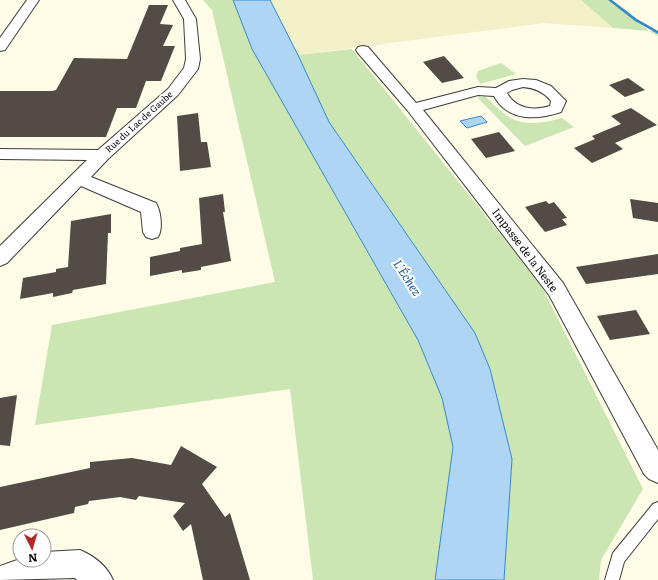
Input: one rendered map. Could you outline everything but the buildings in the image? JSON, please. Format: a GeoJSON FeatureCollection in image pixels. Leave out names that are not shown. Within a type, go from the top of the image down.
{"type":"FeatureCollection","features":[{"type":"Feature","properties":{"kind":"street"},"geometry":{"type":"LineString","coordinates":[[0,47],[33,0]]}},
{"type":"Feature","properties":{"kind":"street","name":"Rue du Lac de Gaube"},"geometry":{"type":"LineString","coordinates":[[0,258],[80,179],[102,155],[173,92],[191,69],[193,59],[190,19],[179,0]]}},
{"type":"Feature","properties":{"kind":"street","name":"Impasse de la Neste"},"geometry":{"type":"LineString","coordinates":[[363,50],[413,108],[556,289],[653,465],[658,470]]}},
{"type":"Feature","properties":{"kind":"street"},"geometry":{"type":"LineString","coordinates":[[413,108],[478,91],[499,92]]}},
{"type":"Feature","properties":{"kind":"street"},"geometry":{"type":"LineString","coordinates":[[0,154],[102,155]]}},
{"type":"Feature","properties":{"kind":"street"},"geometry":{"type":"LineString","coordinates":[[80,179],[150,208],[152,232]]}},
{"type":"Feature","properties":{"kind":"street"},"geometry":{"type":"LineString","coordinates":[[0,580],[41,566],[80,564],[99,580]]}},
{"type":"Feature","properties":{"kind":"lane"},"geometry":{"type":"LineString","coordinates":[[612,580],[618,558],[658,509]]}},
{"type":"Feature","properties":{"kind":"shaded area"},"geometry":{"type":"Polygon","coordinates":[[[270,0],[581,0],[613,28],[544,23],[298,55],[270,0]]]}},
{"type":"Feature","properties":{"kind":"green space"},"geometry":{"type":"Polygon","coordinates":[[[203,0],[233,0],[252,49],[418,340],[442,398],[453,447],[435,580],[313,580],[290,389],[35,425],[52,325],[275,282],[212,10],[203,0]]]}},
{"type":"Feature","properties":{"kind":"green space"},"geometry":{"type":"Polygon","coordinates":[[[581,0],[610,0],[649,31],[613,28],[581,0]]]}},
{"type":"Feature","properties":{"kind":"green space"},"geometry":{"type":"Polygon","coordinates":[[[649,31],[658,31],[658,36],[649,31]]]}},
{"type":"Feature","properties":{"kind":"green space"},"geometry":{"type":"Polygon","coordinates":[[[352,49],[541,285],[643,489],[601,560],[599,580],[504,580],[512,459],[490,369],[475,333],[329,122],[298,55],[352,49]]]}},
{"type":"Feature","properties":{"kind":"green space"},"geometry":{"type":"Polygon","coordinates":[[[501,63],[516,74],[480,84],[476,76],[478,71],[501,63]]]}},
{"type":"Feature","properties":{"kind":"green space"},"geometry":{"type":"Polygon","coordinates":[[[485,96],[498,109],[512,119],[526,123],[534,123],[562,118],[574,127],[525,146],[478,98],[485,96]]]}},
{"type":"Feature","properties":{"kind":"water","name":"L'Échez"},"geometry":{"type":"Polygon","coordinates":[[[233,0],[270,0],[298,55],[329,122],[475,333],[490,369],[512,459],[504,580],[435,580],[453,447],[442,398],[418,340],[252,49],[233,0]]]}},
{"type":"Feature","properties":{"kind":"water"},"geometry":{"type":"Polygon","coordinates":[[[481,116],[487,122],[467,128],[460,121],[481,116]]]}},
{"type":"Feature","properties":{"kind":"waterway"},"geometry":{"type":"LineString","coordinates":[[610,0],[636,20],[658,33]]}}]}
